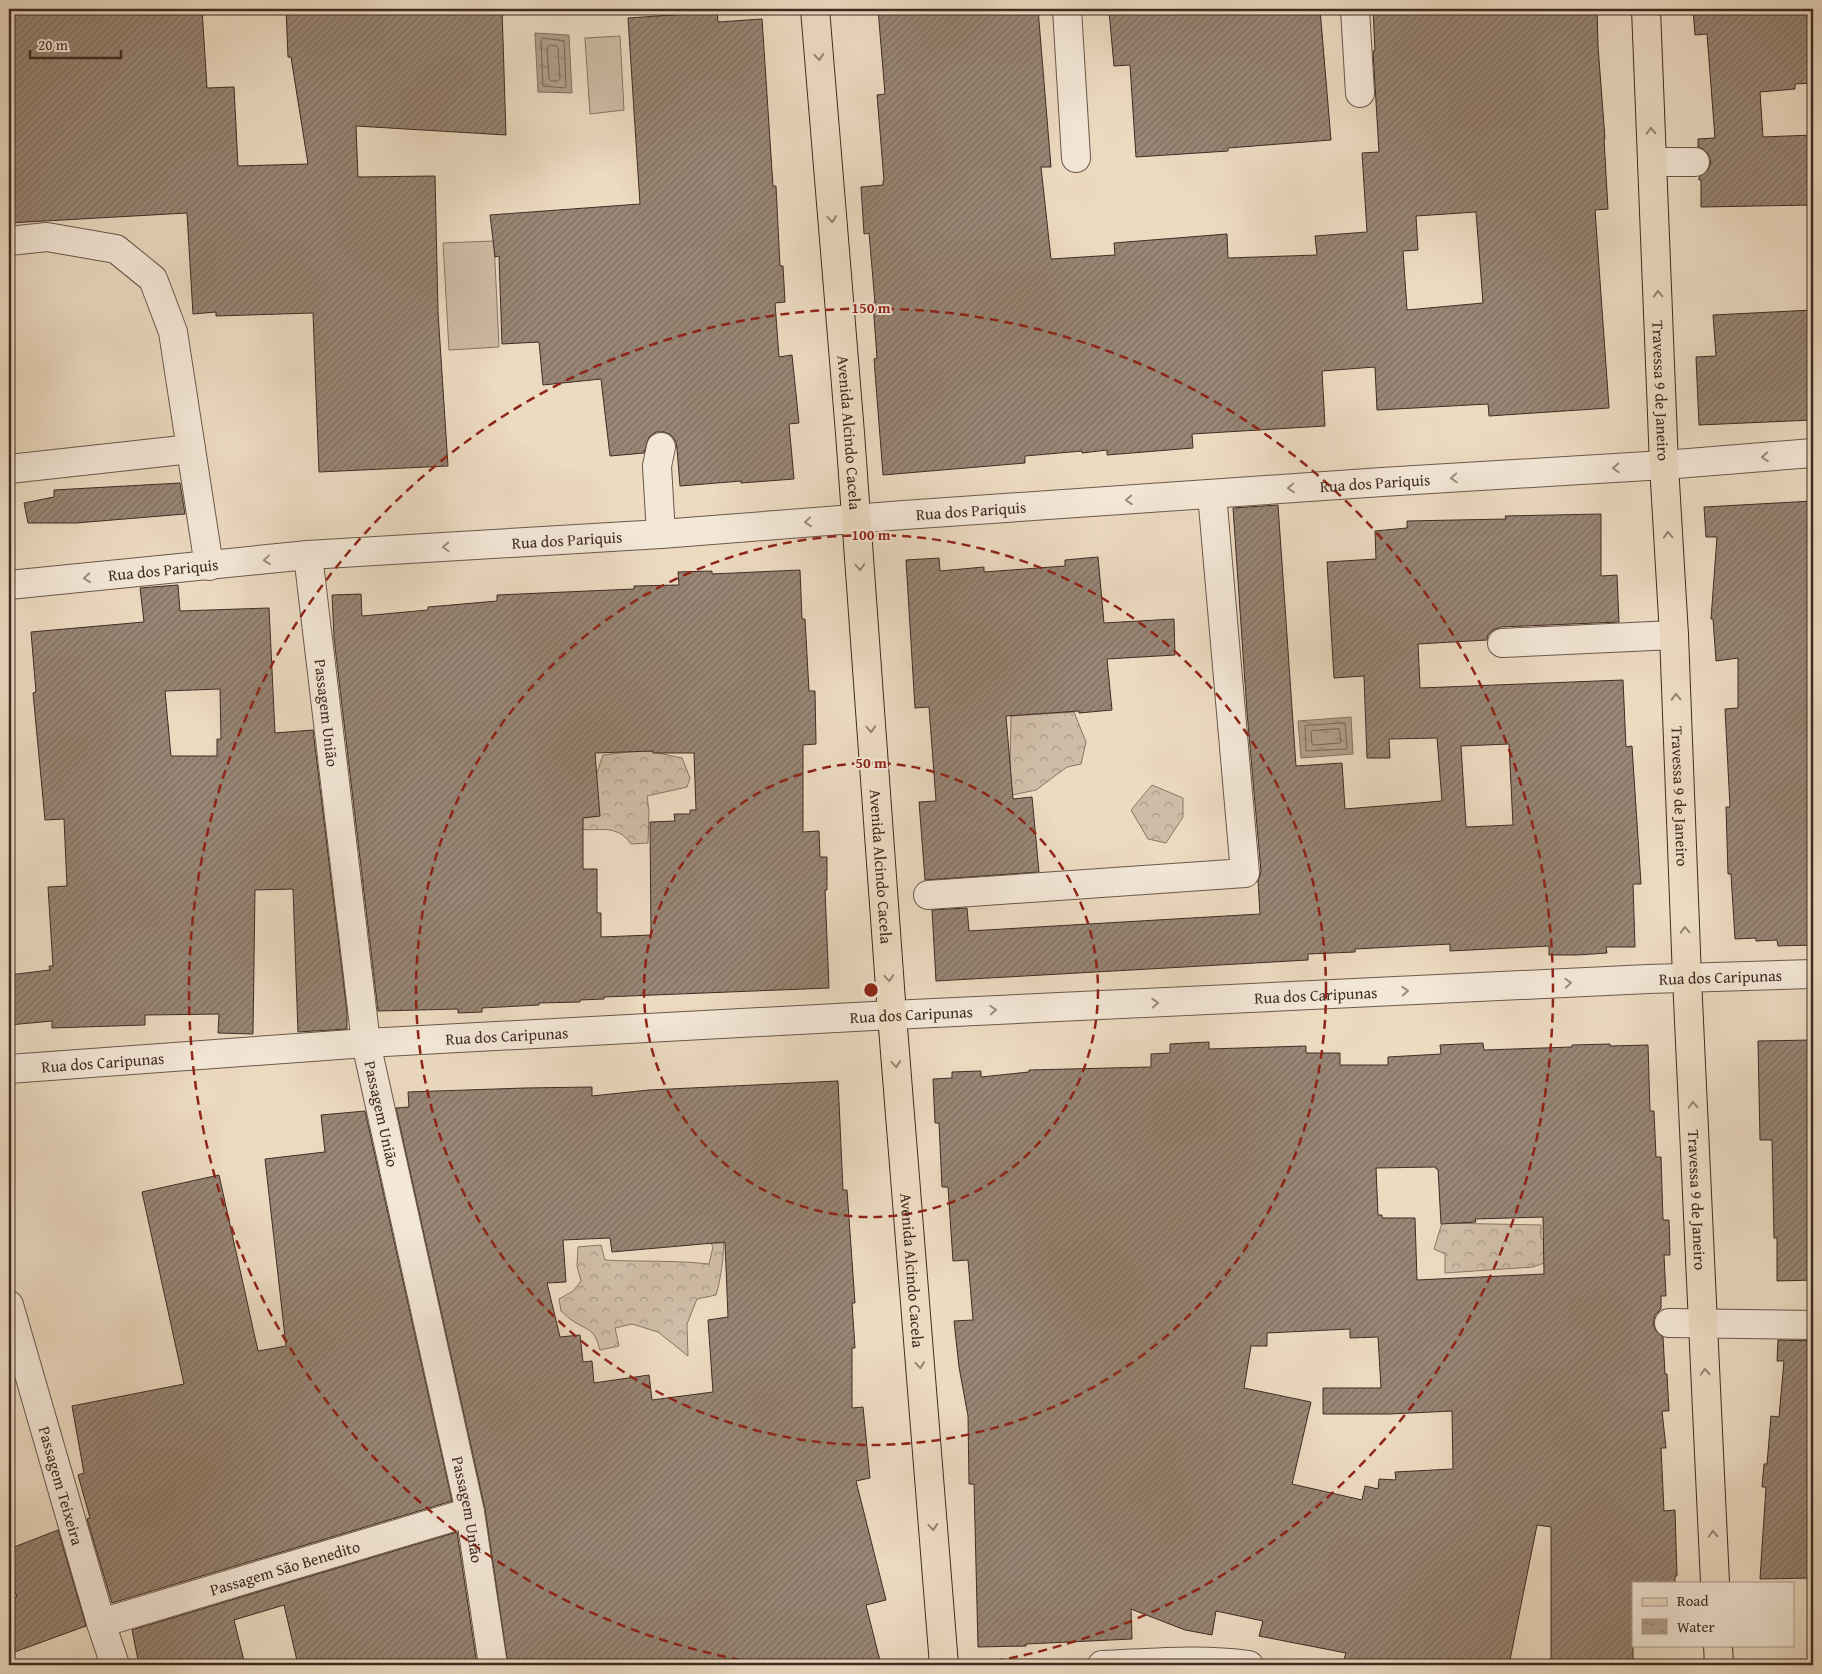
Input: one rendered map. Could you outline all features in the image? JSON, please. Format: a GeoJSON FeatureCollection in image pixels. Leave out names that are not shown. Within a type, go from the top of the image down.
{"type":"FeatureCollection","features":[{"type":"Feature","properties":{"kind":"main road","name":"Avenida Alcindo Cacela"},"geometry":{"type":"LineString","coordinates":[[814,9],[856,518],[892,1015],[944,1665]]}},
{"type":"Feature","properties":{"kind":"main road","name":"Travessa 9 de Janeiro"},"geometry":{"type":"LineString","coordinates":[[1646,9],[1664,465],[1674,635],[1687,978],[1715,1582]]}},
{"type":"Feature","properties":{"kind":"main road"},"geometry":{"type":"LineString","coordinates":[[1718,1646],[1719,1665]]}},
{"type":"Feature","properties":{"kind":"street"},"geometry":{"type":"LineString","coordinates":[[1068,9],[1076,158]]}},
{"type":"Feature","properties":{"kind":"street"},"geometry":{"type":"LineString","coordinates":[[1355,9],[1360,93]]}},
{"type":"Feature","properties":{"kind":"street"},"geometry":{"type":"LineString","coordinates":[[1652,162],[1695,162]]}},
{"type":"Feature","properties":{"kind":"street"},"geometry":{"type":"LineString","coordinates":[[9,241],[47,237],[116,249],[153,279],[173,332],[209,566]]}},
{"type":"Feature","properties":{"kind":"street"},"geometry":{"type":"LineString","coordinates":[[661,447],[657,466],[661,534]]}},
{"type":"Feature","properties":{"kind":"street"},"geometry":{"type":"LineString","coordinates":[[9,469],[190,449]]}},
{"type":"Feature","properties":{"kind":"street","name":"Rua dos Pariquis"},"geometry":{"type":"LineString","coordinates":[[9,585],[308,555],[661,534],[856,518],[1664,465],[1813,453]]}},
{"type":"Feature","properties":{"kind":"street"},"geometry":{"type":"LineString","coordinates":[[928,895],[1245,873],[1212,494]]}},
{"type":"Feature","properties":{"kind":"street","name":"Passagem União"},"geometry":{"type":"LineString","coordinates":[[308,555],[366,1043],[470,1512],[493,1665]]}},
{"type":"Feature","properties":{"kind":"street"},"geometry":{"type":"LineString","coordinates":[[1502,643],[1674,635]]}},
{"type":"Feature","properties":{"kind":"street","name":"Rua dos Caripunas"},"geometry":{"type":"LineString","coordinates":[[9,1069],[366,1043],[892,1015],[1687,978],[1813,974]]}},
{"type":"Feature","properties":{"kind":"street","name":"Passagem Teixeira"},"geometry":{"type":"LineString","coordinates":[[9,1306],[115,1665]]}},
{"type":"Feature","properties":{"kind":"street"},"geometry":{"type":"LineString","coordinates":[[1669,1323],[1813,1325]]}},
{"type":"Feature","properties":{"kind":"street","name":"Passagem São Benedito"},"geometry":{"type":"LineString","coordinates":[[102,1623],[470,1512]]}},
{"type":"Feature","properties":{"kind":"street"},"geometry":{"type":"LineString","coordinates":[[1102,1665],[1196,1660],[1249,1665]]}},
{"type":"Feature","properties":{"kind":"green space"},"geometry":{"type":"Polygon","coordinates":[[[620,36],[624,110],[590,114],[585,38],[620,36]]]}},
{"type":"Feature","properties":{"kind":"green space"},"geometry":{"type":"Polygon","coordinates":[[[494,241],[499,347],[449,350],[443,243],[494,241]]]}},
{"type":"Feature","properties":{"kind":"green space"},"geometry":{"type":"Polygon","coordinates":[[[1074,712],[1086,742],[1081,764],[1067,767],[1036,790],[1012,795],[1002,783],[1010,767],[1011,716],[1074,712]]]}},
{"type":"Feature","properties":{"kind":"green space"},"geometry":{"type":"Polygon","coordinates":[[[644,750],[682,758],[690,778],[687,787],[647,796],[649,812],[648,843],[631,844],[625,837],[613,831],[578,829],[603,755],[644,750]]]}},
{"type":"Feature","properties":{"kind":"green space"},"geometry":{"type":"Polygon","coordinates":[[[1152,785],[1183,798],[1183,817],[1166,843],[1148,839],[1131,810],[1152,785]]]}},
{"type":"Feature","properties":{"kind":"green space"},"geometry":{"type":"Polygon","coordinates":[[[1442,1223],[1541,1225],[1541,1238],[1548,1244],[1547,1262],[1533,1267],[1445,1273],[1445,1254],[1434,1249],[1442,1223]]]}},
{"type":"Feature","properties":{"kind":"green space"},"geometry":{"type":"Polygon","coordinates":[[[711,1243],[724,1243],[719,1282],[716,1295],[697,1299],[687,1324],[688,1356],[658,1332],[632,1324],[615,1328],[619,1346],[600,1350],[596,1338],[591,1331],[571,1320],[561,1311],[559,1299],[573,1291],[581,1281],[577,1266],[578,1247],[601,1245],[605,1260],[709,1264],[713,1247],[711,1243]]]}},
{"type":"Feature","properties":{"kind":"water"},"geometry":{"type":"Polygon","coordinates":[[[535,33],[569,35],[572,93],[538,92],[535,33]]]}},
{"type":"Feature","properties":{"kind":"water"},"geometry":{"type":"Polygon","coordinates":[[[1351,717],[1353,754],[1301,758],[1298,721],[1351,717]]]}},
{"type":"Feature","properties":{"kind":"building"},"geometry":{"type":"Polygon","coordinates":[[[9,9],[202,9],[207,88],[234,87],[238,166],[308,164],[291,57],[288,57],[286,9],[502,9],[506,135],[356,126],[358,177],[435,176],[438,312],[448,466],[319,472],[313,313],[216,316],[216,312],[193,314],[187,213],[9,223],[9,9]]]}},
{"type":"Feature","properties":{"kind":"building"},"geometry":{"type":"Polygon","coordinates":[[[878,9],[1038,9],[1051,167],[1041,167],[1051,259],[1115,255],[1114,243],[1227,234],[1228,258],[1317,255],[1315,236],[1367,232],[1362,153],[1379,152],[1373,51],[1375,51],[1373,9],[1597,9],[1608,209],[1595,210],[1609,408],[1489,416],[1488,404],[1377,410],[1375,367],[1322,371],[1325,426],[1192,434],[1193,448],[1107,455],[1107,450],[1082,453],[1082,451],[1025,456],[1025,463],[883,475],[874,359],[877,358],[873,303],[875,303],[869,233],[864,234],[861,187],[883,185],[877,95],[885,94],[878,9]],[[1476,212],[1416,216],[1418,250],[1403,251],[1407,310],[1483,303],[1476,212]]]}},
{"type":"Feature","properties":{"kind":"building"},"geometry":{"type":"Polygon","coordinates":[[[1164,9],[1165,11],[1320,9],[1331,140],[1228,148],[1228,151],[1136,157],[1130,65],[1114,66],[1109,11],[1164,9]]]}},
{"type":"Feature","properties":{"kind":"building"},"geometry":{"type":"Polygon","coordinates":[[[1693,9],[1813,9],[1813,83],[1795,84],[1795,89],[1760,92],[1763,137],[1812,135],[1813,205],[1701,207],[1701,180],[1699,180],[1699,177],[1708,170],[1711,162],[1708,154],[1698,147],[1698,139],[1715,138],[1707,34],[1695,35],[1693,9]]]}},
{"type":"Feature","properties":{"kind":"building"},"geometry":{"type":"Polygon","coordinates":[[[717,12],[718,22],[762,19],[773,186],[776,186],[780,266],[783,266],[785,302],[775,303],[779,357],[792,355],[799,423],[789,424],[794,479],[680,486],[676,442],[671,435],[664,432],[656,432],[649,437],[644,453],[610,456],[601,379],[543,385],[539,342],[502,344],[499,256],[495,257],[490,215],[640,204],[628,18],[717,12]]]}},
{"type":"Feature","properties":{"kind":"building"},"geometry":{"type":"Polygon","coordinates":[[[1813,310],[1813,420],[1699,425],[1696,357],[1716,356],[1713,315],[1813,310]]]}},
{"type":"Feature","properties":{"kind":"building"},"geometry":{"type":"Polygon","coordinates":[[[180,483],[185,514],[76,523],[28,523],[24,503],[54,497],[54,490],[180,483]]]}},
{"type":"Feature","properties":{"kind":"building"},"geometry":{"type":"Polygon","coordinates":[[[1813,501],[1813,945],[1778,946],[1777,940],[1735,939],[1731,874],[1728,874],[1726,807],[1730,807],[1725,709],[1738,708],[1738,658],[1716,661],[1713,619],[1711,619],[1717,537],[1706,537],[1704,507],[1813,501]]]}},
{"type":"Feature","properties":{"kind":"building"},"geometry":{"type":"Polygon","coordinates":[[[1278,505],[1296,766],[1342,763],[1345,809],[1442,801],[1437,738],[1389,739],[1390,758],[1367,758],[1364,676],[1334,678],[1327,562],[1376,559],[1375,531],[1407,528],[1407,521],[1506,519],[1505,516],[1601,514],[1601,576],[1617,575],[1619,622],[1501,627],[1493,630],[1488,635],[1487,640],[1418,644],[1420,688],[1623,680],[1626,747],[1632,746],[1641,884],[1633,884],[1635,947],[1606,947],[1607,953],[1549,955],[1549,946],[1450,951],[1450,944],[1355,949],[1355,952],[1308,954],[1308,960],[936,981],[932,910],[967,908],[969,931],[1260,914],[1258,881],[1261,872],[1247,712],[1233,508],[1278,505]],[[1509,744],[1461,746],[1466,827],[1513,825],[1509,744]]]}},
{"type":"Feature","properties":{"kind":"building"},"geometry":{"type":"Polygon","coordinates":[[[1098,557],[1104,623],[1174,619],[1175,655],[1107,659],[1112,710],[1006,716],[1013,799],[1032,797],[1039,872],[925,880],[919,802],[936,801],[929,707],[915,708],[906,560],[939,558],[940,571],[984,567],[984,572],[1065,566],[1065,560],[1098,557]]]}},
{"type":"Feature","properties":{"kind":"building"},"geometry":{"type":"Polygon","coordinates":[[[800,570],[802,619],[805,619],[809,691],[815,691],[816,744],[803,745],[803,832],[819,831],[820,857],[827,857],[827,890],[825,890],[829,988],[604,997],[604,999],[580,1000],[580,1002],[539,1003],[539,1005],[482,1008],[482,1012],[458,1013],[458,1009],[378,1011],[334,638],[332,595],[361,594],[362,616],[428,610],[428,607],[497,601],[497,595],[634,589],[634,586],[679,585],[678,572],[712,571],[712,574],[800,570]],[[653,751],[595,753],[600,816],[583,818],[583,869],[597,869],[597,913],[601,913],[601,937],[651,935],[650,822],[675,821],[674,814],[690,814],[690,810],[696,810],[694,753],[653,753],[653,751]]]}},
{"type":"Feature","properties":{"kind":"building"},"geometry":{"type":"Polygon","coordinates":[[[178,585],[180,611],[269,608],[275,733],[313,730],[347,1012],[347,1029],[298,1032],[293,889],[255,890],[253,1034],[218,1033],[219,1014],[145,1015],[145,1025],[52,1028],[52,1021],[9,1025],[9,975],[50,970],[49,966],[53,966],[48,887],[67,886],[64,819],[45,820],[33,693],[36,692],[31,632],[144,622],[140,588],[178,585]],[[220,689],[165,691],[171,756],[217,756],[217,739],[221,739],[220,689]]]}},
{"type":"Feature","properties":{"kind":"building"},"geometry":{"type":"Polygon","coordinates":[[[1813,1040],[1813,1280],[1777,1281],[1777,1238],[1774,1238],[1772,1140],[1760,1140],[1758,1041],[1813,1040]]]}},
{"type":"Feature","properties":{"kind":"building"},"geometry":{"type":"Polygon","coordinates":[[[1209,1042],[1209,1049],[1306,1046],[1306,1053],[1340,1053],[1340,1065],[1388,1065],[1388,1057],[1441,1054],[1440,1045],[1483,1043],[1484,1050],[1572,1047],[1572,1045],[1648,1045],[1650,1111],[1654,1111],[1656,1157],[1661,1157],[1663,1220],[1669,1220],[1670,1255],[1664,1255],[1666,1296],[1661,1296],[1661,1309],[1655,1315],[1653,1323],[1656,1331],[1663,1337],[1665,1374],[1667,1374],[1669,1411],[1662,1411],[1666,1448],[1661,1448],[1664,1511],[1675,1510],[1677,1576],[1675,1576],[1675,1582],[1632,1582],[1633,1665],[1551,1665],[1551,1527],[1537,1525],[1509,1665],[1342,1665],[1346,1653],[1259,1636],[1263,1621],[1216,1611],[1212,1635],[1185,1630],[1131,1609],[1132,1639],[978,1647],[974,1484],[969,1484],[968,1416],[959,1367],[954,1321],[973,1320],[968,1260],[953,1261],[948,1187],[942,1187],[939,1123],[935,1123],[933,1079],[952,1078],[952,1072],[981,1071],[981,1077],[1029,1072],[1029,1070],[1151,1067],[1151,1054],[1170,1053],[1170,1044],[1209,1042]],[[1436,1167],[1376,1168],[1378,1215],[1382,1215],[1382,1218],[1415,1218],[1417,1280],[1544,1274],[1543,1217],[1475,1219],[1476,1222],[1441,1224],[1438,1169],[1436,1167]],[[1350,1329],[1267,1333],[1267,1346],[1251,1346],[1244,1388],[1311,1402],[1292,1484],[1362,1500],[1365,1486],[1378,1489],[1379,1479],[1396,1480],[1395,1472],[1453,1469],[1452,1411],[1390,1414],[1323,1414],[1323,1388],[1381,1388],[1378,1337],[1350,1338],[1350,1329]]]}},
{"type":"Feature","properties":{"kind":"building"},"geometry":{"type":"Polygon","coordinates":[[[838,1081],[843,1190],[847,1190],[855,1303],[852,1303],[855,1348],[852,1348],[852,1408],[863,1407],[870,1478],[856,1481],[886,1600],[866,1605],[881,1665],[508,1665],[485,1509],[396,1108],[409,1107],[408,1092],[592,1087],[592,1096],[649,1090],[838,1081]],[[610,1238],[563,1240],[566,1282],[547,1283],[560,1337],[580,1335],[583,1362],[592,1361],[594,1383],[649,1375],[652,1400],[713,1392],[708,1320],[728,1317],[725,1242],[612,1252],[610,1238]]]}},
{"type":"Feature","properties":{"kind":"building"},"geometry":{"type":"Polygon","coordinates":[[[365,1111],[452,1501],[112,1603],[87,1519],[90,1518],[78,1475],[84,1473],[72,1406],[184,1384],[142,1192],[219,1175],[258,1351],[286,1346],[265,1159],[325,1152],[321,1115],[365,1111]]]}},
{"type":"Feature","properties":{"kind":"building"},"geometry":{"type":"Polygon","coordinates":[[[1778,1340],[1813,1341],[1813,1578],[1760,1579],[1766,1487],[1762,1487],[1764,1464],[1767,1464],[1771,1416],[1779,1417],[1784,1361],[1777,1361],[1778,1340]]]}},
{"type":"Feature","properties":{"kind":"building"},"geometry":{"type":"Polygon","coordinates":[[[58,1530],[86,1626],[9,1654],[9,1600],[17,1597],[9,1575],[9,1549],[58,1530]]]}},
{"type":"Feature","properties":{"kind":"building"},"geometry":{"type":"Polygon","coordinates":[[[457,1532],[477,1665],[298,1665],[284,1605],[234,1620],[245,1665],[139,1665],[132,1630],[457,1532]]]}}]}
